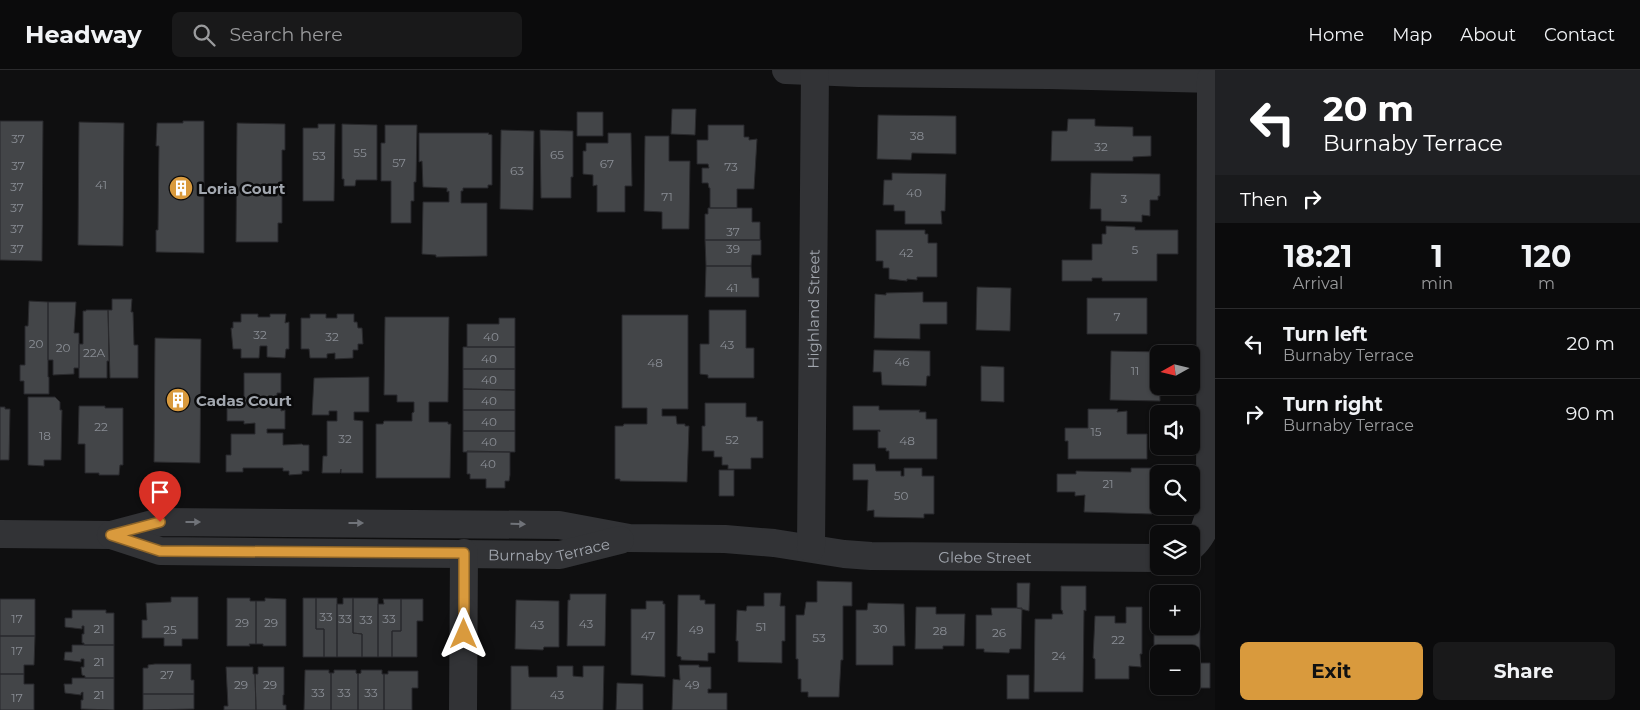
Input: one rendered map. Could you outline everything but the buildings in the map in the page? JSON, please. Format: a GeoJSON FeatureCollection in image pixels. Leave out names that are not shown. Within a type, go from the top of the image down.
{"type":"FeatureCollection","features":[{"type":"Feature","properties":{"kind":"street"},"geometry":{"type":"LineString","coordinates":[[786,70],[1213,79],[1210,508],[1209,520],[1200,538]]}},
{"type":"Feature","properties":{"kind":"street","name":"Highland Street"},"geometry":{"type":"LineString","coordinates":[[811,548],[815,71]]}},
{"type":"Feature","properties":{"kind":"street","name":"Burnaby Terrace"},"geometry":{"type":"LineString","coordinates":[[0,534],[111,535],[160,522],[462,523],[559,525],[630,538],[724,539],[811,548]]}},
{"type":"Feature","properties":{"kind":"street","name":"Burnaby Terrace"},"geometry":{"type":"LineString","coordinates":[[111,535],[160,551],[560,555],[630,538]]}},
{"type":"Feature","properties":{"kind":"street","name":"Glebe Street"},"geometry":{"type":"LineString","coordinates":[[811,548],[844,554],[871,556],[1150,558]]}},
{"type":"Feature","properties":{"kind":"street"},"geometry":{"type":"LineString","coordinates":[[463,710],[464,553]]}},
{"type":"Feature","properties":{"kind":"place","name":"Loria Court"},"geometry":{"type":"Point","coordinates":[181,188]}},
{"type":"Feature","properties":{"kind":"place","name":"Cadas Court"},"geometry":{"type":"Point","coordinates":[178,400]}},
{"type":"Feature","properties":{"kind":"route"},"geometry":{"type":"LineString","coordinates":[[160,522],[111,535],[160,551],[464,553],[464,634]]}}]}
